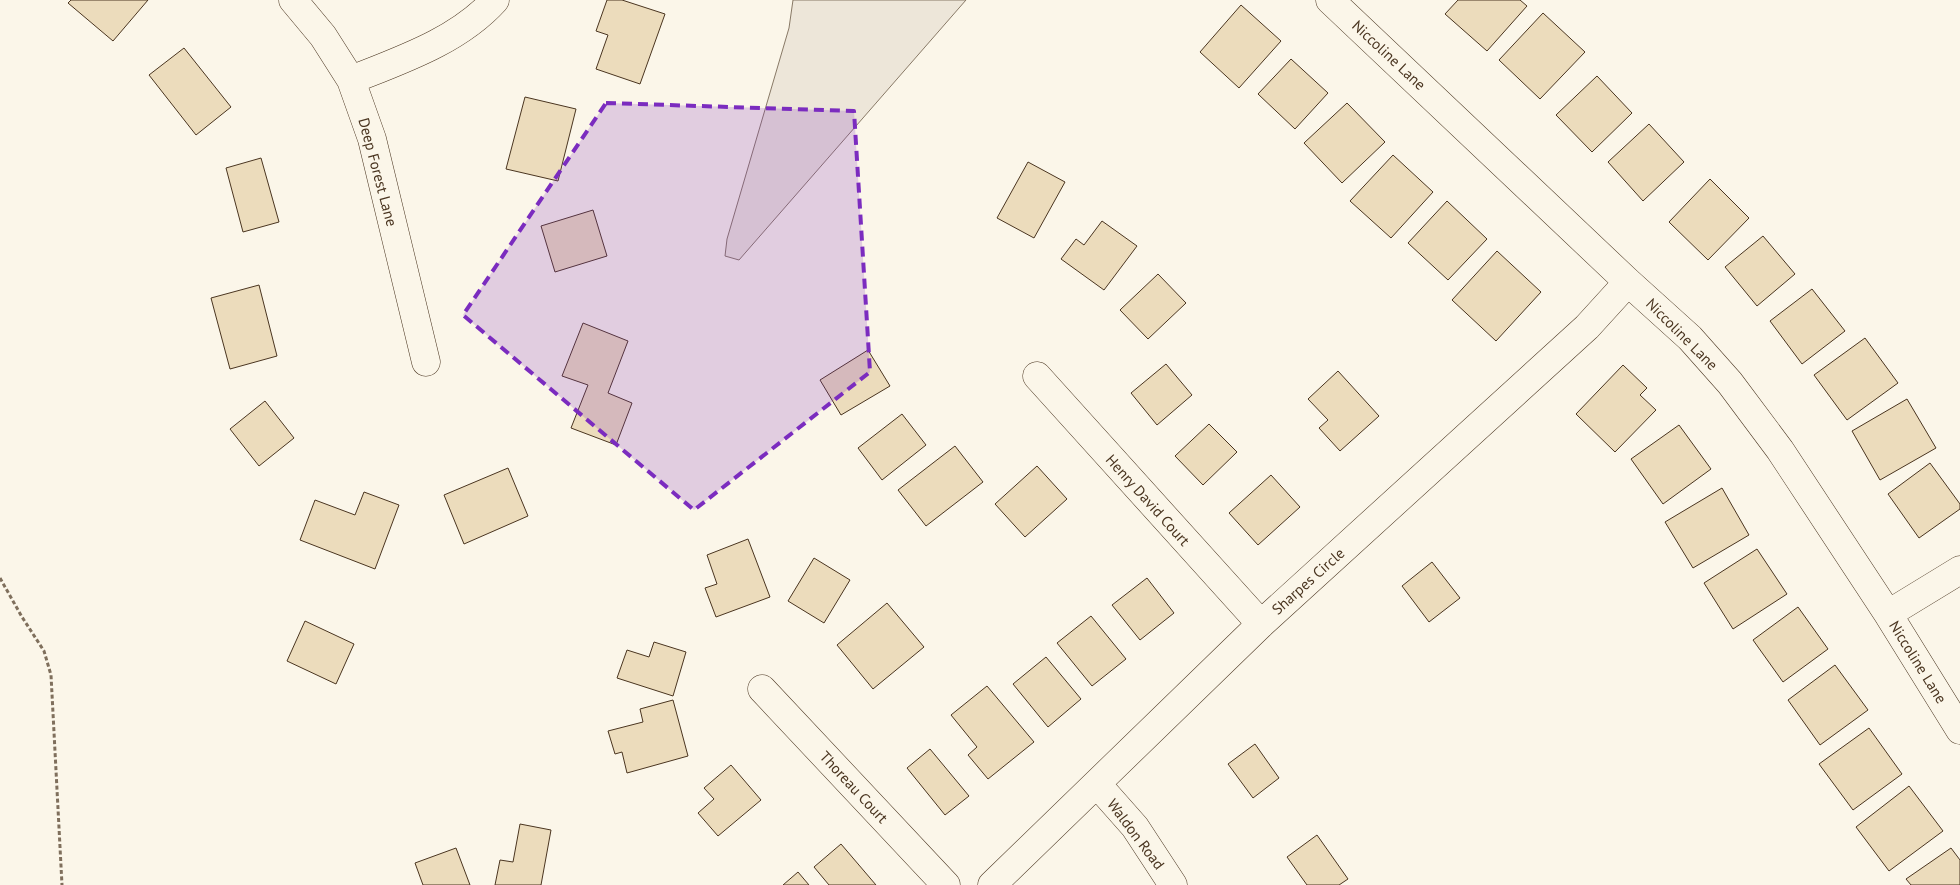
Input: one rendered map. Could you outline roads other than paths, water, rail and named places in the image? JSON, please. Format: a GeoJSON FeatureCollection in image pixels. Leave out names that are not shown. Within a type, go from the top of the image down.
{"type":"FeatureCollection","features":[{"type":"Feature","properties":{"kind":"street","name":"Deep Forest Lane"},"geometry":{"type":"LineString","coordinates":[[293,0],[323,36],[351,80],[372,139],[426,362]]}},
{"type":"Feature","properties":{"kind":"street"},"geometry":{"type":"LineString","coordinates":[[351,80],[416,54],[454,33],[496,0]]}},
{"type":"Feature","properties":{"kind":"street","name":"Niccoline Lane"},"geometry":{"type":"LineString","coordinates":[[1330,0],[1628,282],[1690,338],[1730,383],[1780,450],[1888,614],[1960,730]]}},
{"type":"Feature","properties":{"kind":"street","name":"Sharpes Circle"},"geometry":{"type":"LineString","coordinates":[[992,885],[1098,784],[1260,624],[1587,326],[1628,282]]}},
{"type":"Feature","properties":{"kind":"street","name":"Henry David Court"},"geometry":{"type":"LineString","coordinates":[[1036,376],[1260,624]]}},
{"type":"Feature","properties":{"kind":"street"},"geometry":{"type":"LineString","coordinates":[[1888,614],[1960,570]]}},
{"type":"Feature","properties":{"kind":"street","name":"Thoreau Court"},"geometry":{"type":"LineString","coordinates":[[762,688],[946,885]]}},
{"type":"Feature","properties":{"kind":"street","name":"Waldon Road"},"geometry":{"type":"LineString","coordinates":[[1098,784],[1135,827],[1173,885]]}}]}
